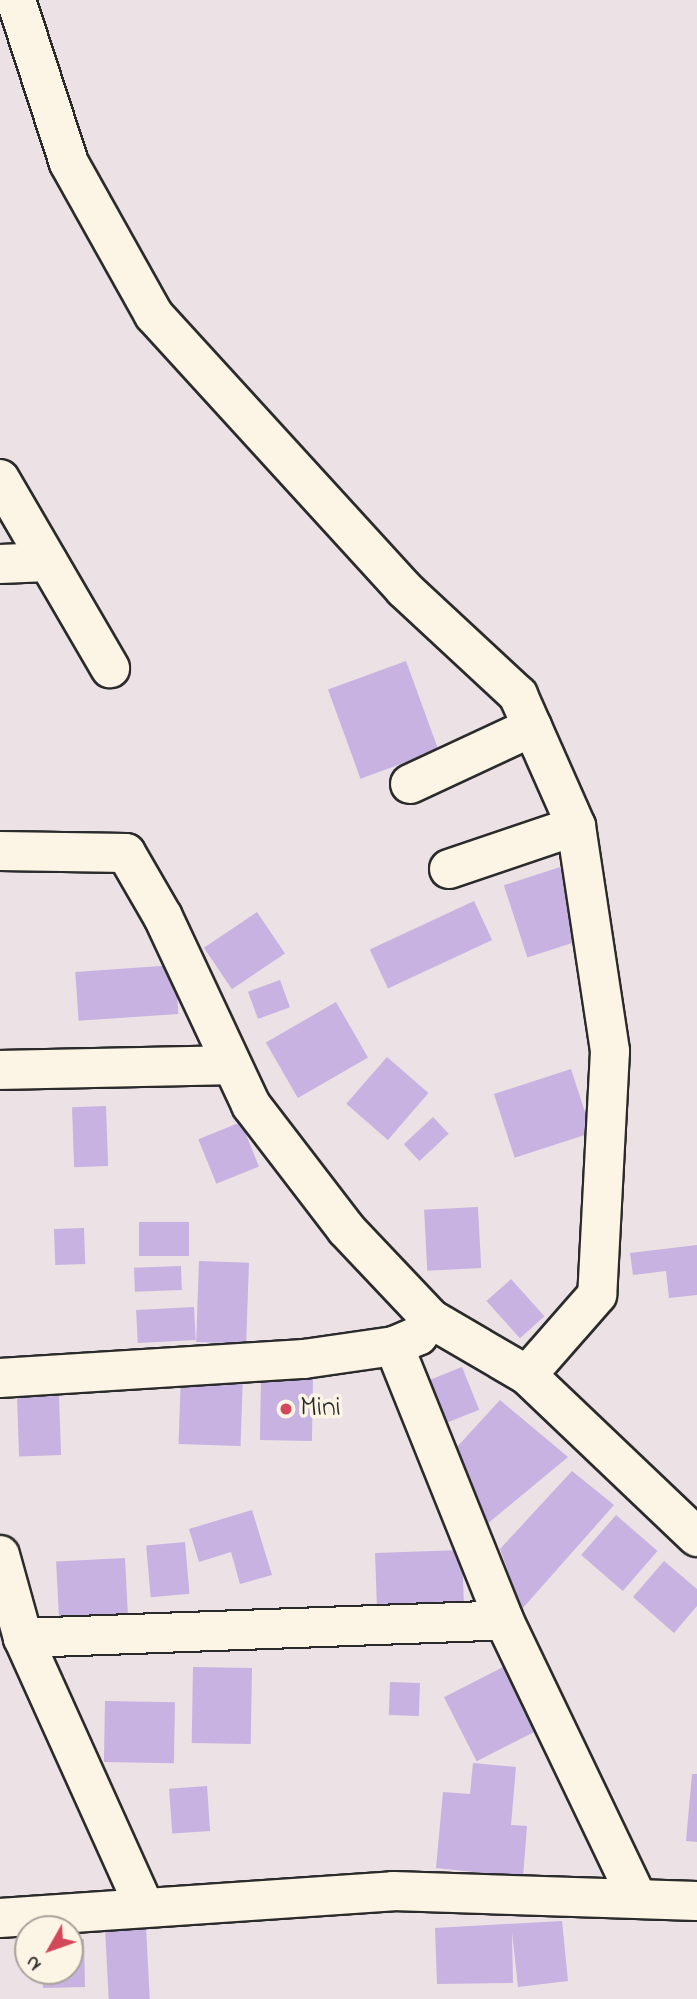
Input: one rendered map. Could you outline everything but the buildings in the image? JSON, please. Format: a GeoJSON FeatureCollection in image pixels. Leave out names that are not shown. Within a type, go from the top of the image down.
{"type":"FeatureCollection","features":[{"type":"Feature","properties":{"kind":"street"},"geometry":{"type":"LineString","coordinates":[[16,0],[69,163],[154,315],[404,589],[518,695],[576,826],[610,1051],[597,1295],[527,1376]]}},
{"type":"Feature","properties":{"kind":"street"},"geometry":{"type":"LineString","coordinates":[[0,479],[110,668]]}},
{"type":"Feature","properties":{"kind":"street"},"geometry":{"type":"LineString","coordinates":[[0,564],[47,562]]}},
{"type":"Feature","properties":{"kind":"street"},"geometry":{"type":"LineString","coordinates":[[410,784],[532,727]]}},
{"type":"Feature","properties":{"kind":"street"},"geometry":{"type":"LineString","coordinates":[[449,869],[576,826]]}},
{"type":"Feature","properties":{"kind":"street"},"geometry":{"type":"LineString","coordinates":[[0,851],[126,853],[163,917],[251,1105],[324,1201],[431,1319],[527,1376],[697,1536]]}},
{"type":"Feature","properties":{"kind":"street"},"geometry":{"type":"LineString","coordinates":[[0,1070],[231,1065]]}},
{"type":"Feature","properties":{"kind":"street"},"geometry":{"type":"LineString","coordinates":[[0,1378],[304,1359],[394,1346],[418,1336],[431,1319]]}},
{"type":"Feature","properties":{"kind":"street"},"geometry":{"type":"LineString","coordinates":[[394,1346],[504,1620],[637,1898]]}},
{"type":"Feature","properties":{"kind":"street"},"geometry":{"type":"LineString","coordinates":[[0,1555],[23,1638],[144,1906]]}},
{"type":"Feature","properties":{"kind":"street"},"geometry":{"type":"LineString","coordinates":[[23,1638],[504,1620]]}},
{"type":"Feature","properties":{"kind":"street"},"geometry":{"type":"LineString","coordinates":[[0,1918],[144,1906],[393,1891],[697,1901]]}},
{"type":"Feature","properties":{"kind":"place","name":"Mini"},"geometry":{"type":"Point","coordinates":[286,1409]}}]}
